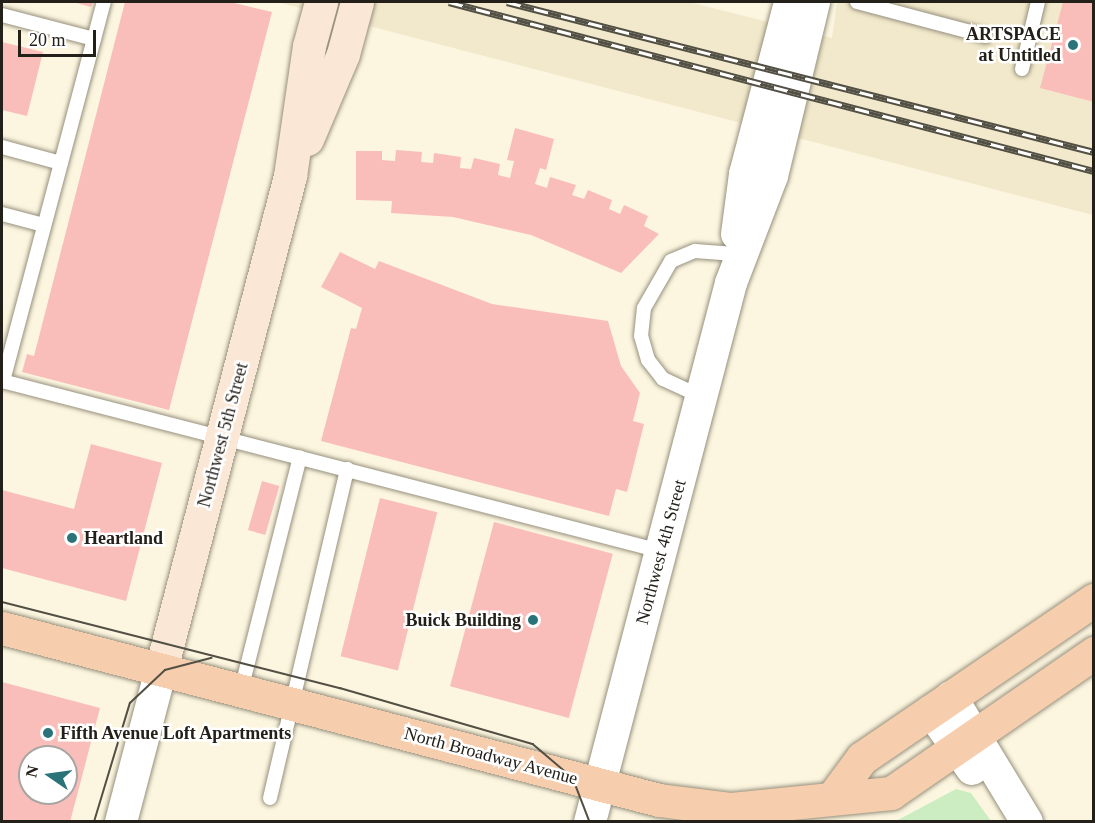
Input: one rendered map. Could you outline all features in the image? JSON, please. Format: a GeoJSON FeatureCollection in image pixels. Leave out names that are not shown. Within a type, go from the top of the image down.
{"type":"FeatureCollection","features":[{"type":"Feature","properties":{"kind":"main road","name":"Northwest 5th Street"},"geometry":{"type":"LineString","coordinates":[[161,669],[290,177],[309,46],[321,2]]}},
{"type":"Feature","properties":{"kind":"main road"},"geometry":{"type":"LineString","coordinates":[[290,177],[343,54],[357,2]]}},
{"type":"Feature","properties":{"kind":"main road"},"geometry":{"type":"LineString","coordinates":[[833,797],[862,758],[1094,600]]}},
{"type":"Feature","properties":{"kind":"main road","name":"North Broadway Avenue"},"geometry":{"type":"LineString","coordinates":[[2,628],[659,800],[767,816],[833,797],[891,793],[1094,652]]}},
{"type":"Feature","properties":{"kind":"street","name":"Northwest 4th Street"},"geometry":{"type":"LineString","coordinates":[[591,822],[702,398],[733,269],[745,174],[790,2]]}},
{"type":"Feature","properties":{"kind":"street","name":"Northwest 4th Street"},"geometry":{"type":"LineString","coordinates":[[733,269],[772,176],[814,2]]}},
{"type":"Feature","properties":{"kind":"street","name":"Northwest 5th Street"},"geometry":{"type":"LineString","coordinates":[[121,822],[161,669]]}},
{"type":"Feature","properties":{"kind":"street"},"geometry":{"type":"LineString","coordinates":[[941,704],[1027,822]]}},
{"type":"Feature","properties":{"kind":"street"},"geometry":{"type":"LineString","coordinates":[[966,741],[1003,822]]}},
{"type":"Feature","properties":{"kind":"lane"},"geometry":{"type":"LineString","coordinates":[[104,2],[2,381],[223,436],[661,551]]}},
{"type":"Feature","properties":{"kind":"lane"},"geometry":{"type":"LineString","coordinates":[[857,2],[986,36]]}},
{"type":"Feature","properties":{"kind":"lane"},"geometry":{"type":"LineString","coordinates":[[1022,69],[1038,2]]}},
{"type":"Feature","properties":{"kind":"lane"},"geometry":{"type":"LineString","coordinates":[[2,15],[94,39]]}},
{"type":"Feature","properties":{"kind":"lane"},"geometry":{"type":"LineString","coordinates":[[2,147],[61,163]]}},
{"type":"Feature","properties":{"kind":"lane"},"geometry":{"type":"LineString","coordinates":[[2,214],[44,225]]}},
{"type":"Feature","properties":{"kind":"lane"},"geometry":{"type":"LineString","coordinates":[[702,398],[663,380],[648,360],[641,336],[644,308],[671,261],[695,251],[733,269]]}},
{"type":"Feature","properties":{"kind":"lane"},"geometry":{"type":"LineString","coordinates":[[241,690],[300,457]]}},
{"type":"Feature","properties":{"kind":"lane"},"geometry":{"type":"LineString","coordinates":[[270,798],[347,469]]}},
{"type":"Feature","properties":{"kind":"shaded area"},"geometry":{"type":"Polygon","coordinates":[[[277,2],[689,2],[832,38],[837,2],[1093,2],[1093,215],[277,2]]]}},
{"type":"Feature","properties":{"kind":"green space"},"geometry":{"type":"Polygon","coordinates":[[[956,789],[971,793],[991,821],[896,821],[956,789]]]}},
{"type":"Feature","properties":{"kind":"building"},"geometry":{"type":"Polygon","coordinates":[[[73,2],[93,2],[91,7],[73,2]]]}},
{"type":"Feature","properties":{"kind":"building"},"geometry":{"type":"Polygon","coordinates":[[[125,2],[230,2],[272,12],[169,410],[22,372],[27,354],[34,356],[125,2]]]}},
{"type":"Feature","properties":{"kind":"building","name":"ARTSPACE at Untitled"},"geometry":{"type":"Polygon","coordinates":[[[1063,2],[1094,2],[1094,102],[1040,88],[1063,2]]]}},
{"type":"Feature","properties":{"kind":"building"},"geometry":{"type":"Polygon","coordinates":[[[2,42],[43,52],[27,116],[2,110],[2,42]]]}},
{"type":"Feature","properties":{"kind":"building"},"geometry":{"type":"Polygon","coordinates":[[[515,128],[554,139],[546,170],[540,168],[535,184],[547,188],[550,177],[576,185],[572,195],[584,199],[588,190],[612,200],[609,209],[620,214],[624,205],[648,216],[644,226],[659,234],[621,273],[531,235],[453,217],[391,213],[392,201],[356,200],[356,151],[382,151],[382,160],[395,161],[396,150],[422,152],[421,162],[433,163],[434,153],[461,157],[460,168],[471,169],[474,158],[500,164],[498,175],[510,178],[514,161],[507,160],[515,128]]]}},
{"type":"Feature","properties":{"kind":"building"},"geometry":{"type":"Polygon","coordinates":[[[340,252],[375,269],[379,261],[492,304],[608,321],[621,366],[640,393],[633,421],[644,424],[627,492],[616,489],[609,516],[321,441],[351,328],[356,329],[362,308],[321,287],[340,252]]]}},
{"type":"Feature","properties":{"kind":"building","name":"Heartland"},"geometry":{"type":"Polygon","coordinates":[[[91,444],[162,463],[126,601],[2,568],[2,490],[74,509],[91,444]]]}},
{"type":"Feature","properties":{"kind":"building"},"geometry":{"type":"Polygon","coordinates":[[[262,481],[279,486],[265,535],[248,530],[262,481]]]}},
{"type":"Feature","properties":{"kind":"building"},"geometry":{"type":"Polygon","coordinates":[[[380,498],[437,512],[398,670],[341,656],[380,498]]]}},
{"type":"Feature","properties":{"kind":"building","name":"Buick Building"},"geometry":{"type":"Polygon","coordinates":[[[494,522],[613,554],[569,718],[450,686],[494,522]]]}},
{"type":"Feature","properties":{"kind":"building","name":"Fifth Avenue Loft Apartments"},"geometry":{"type":"Polygon","coordinates":[[[2,682],[100,708],[78,792],[78,745],[18,745],[18,805],[74,805],[70,822],[2,822],[2,682]]]}},
{"type":"Feature","properties":{"kind":"tram line"},"geometry":{"type":"LineString","coordinates":[[2,602],[340,688],[533,744],[573,778],[590,822]]}},
{"type":"Feature","properties":{"kind":"tram line"},"geometry":{"type":"LineString","coordinates":[[94,822],[130,703],[165,670],[211,658]]}},
{"type":"Feature","properties":{"kind":"railway"},"geometry":{"type":"LineString","coordinates":[[449,2],[1094,171]]}},
{"type":"Feature","properties":{"kind":"railway"},"geometry":{"type":"LineString","coordinates":[[507,2],[1094,152]]}},
{"type":"Feature","properties":{"kind":"place","name":"ARTSPACE at Untitled"},"geometry":{"type":"Point","coordinates":[1073,45]}},
{"type":"Feature","properties":{"kind":"place","name":"Heartland"},"geometry":{"type":"Point","coordinates":[72,538]}},
{"type":"Feature","properties":{"kind":"place","name":"Buick Building"},"geometry":{"type":"Point","coordinates":[533,620]}},
{"type":"Feature","properties":{"kind":"place","name":"Fifth Avenue Loft Apartments"},"geometry":{"type":"Point","coordinates":[48,733]}}]}
